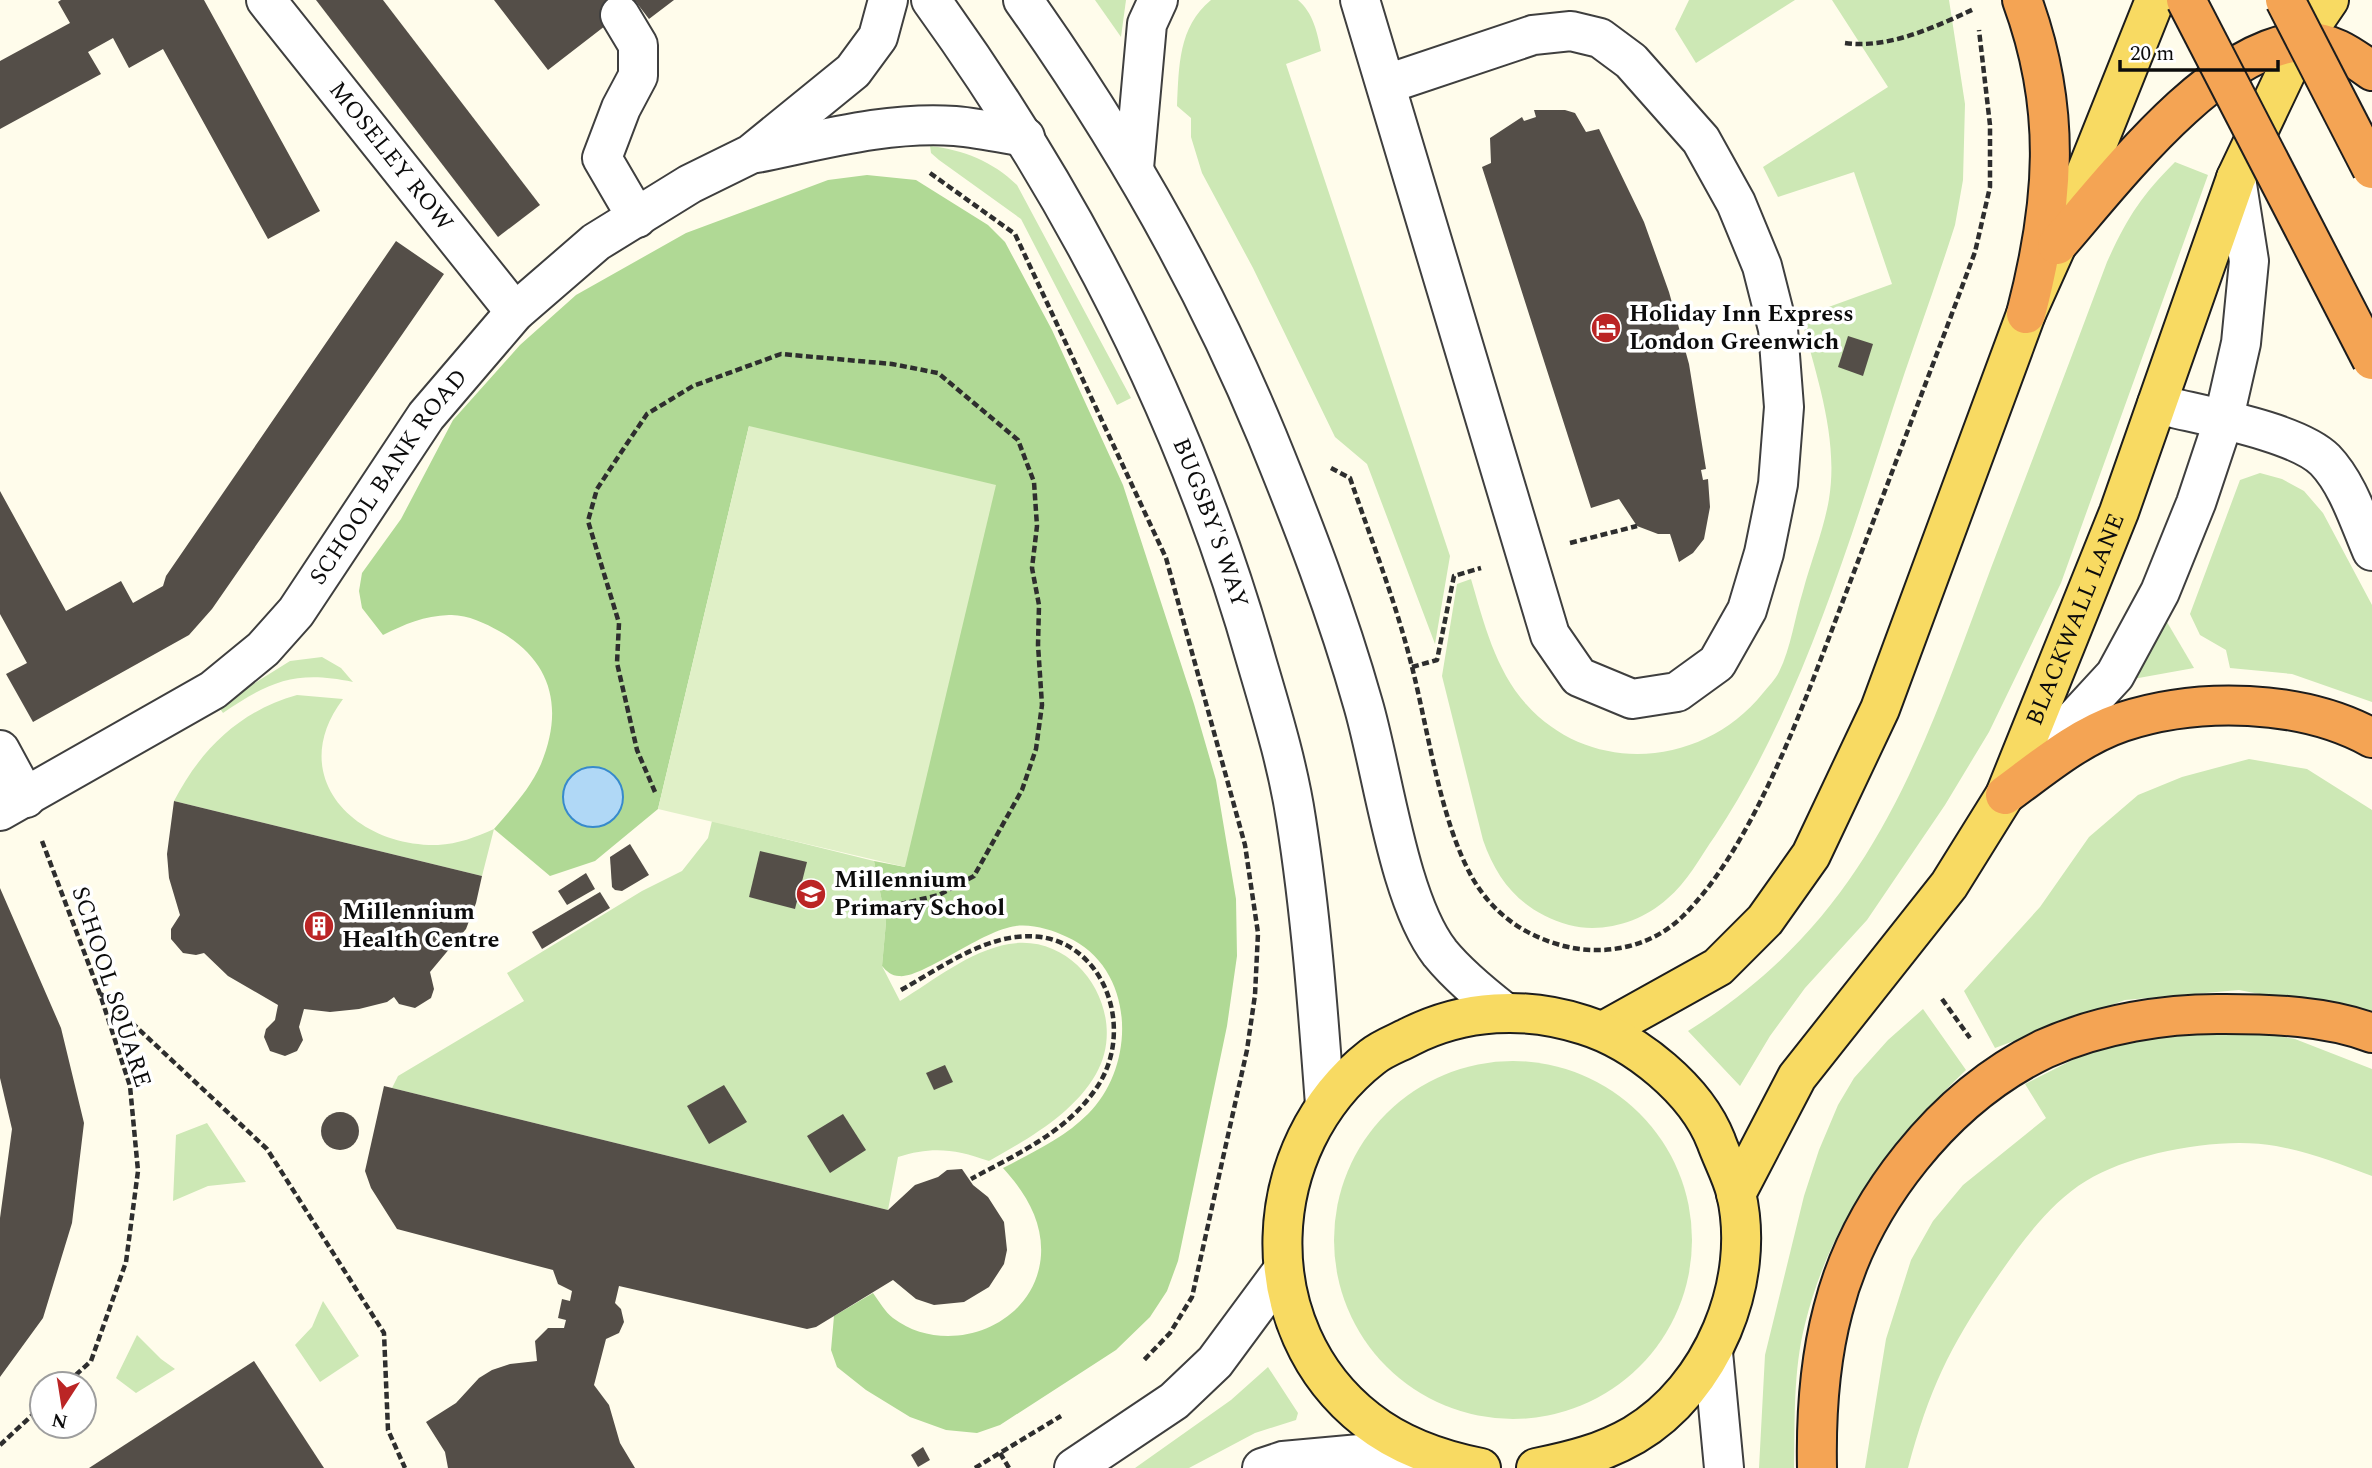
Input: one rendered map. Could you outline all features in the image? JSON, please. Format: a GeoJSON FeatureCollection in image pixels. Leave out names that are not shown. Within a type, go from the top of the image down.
{"type":"FeatureCollection","features":[{"type":"Feature","properties":{"kind":"highway"},"geometry":{"type":"LineString","coordinates":[[2022,0],[2042,70],[2050,129],[2050,184],[2042,250],[2026,314]]}},
{"type":"Feature","properties":{"kind":"highway"},"geometry":{"type":"LineString","coordinates":[[2186,0],[2372,360]]}},
{"type":"Feature","properties":{"kind":"highway"},"geometry":{"type":"LineString","coordinates":[[2285,0],[2372,169]]}},
{"type":"Feature","properties":{"kind":"highway"},"geometry":{"type":"LineString","coordinates":[[2057,245],[2125,166],[2179,110],[2238,66],[2274,48],[2301,41],[2339,47],[2372,71]]}},
{"type":"Feature","properties":{"kind":"highway"},"geometry":{"type":"LineString","coordinates":[[2005,795],[2073,746],[2122,722],[2171,711],[2250,707],[2306,714],[2372,738]]}},
{"type":"Feature","properties":{"kind":"highway"},"geometry":{"type":"LineString","coordinates":[[1817,1468],[1822,1374],[1833,1311],[1845,1272],[1862,1234],[1895,1178],[1922,1143],[1963,1102],[2044,1049],[2139,1021],[2189,1013],[2246,1014],[2305,1018],[2372,1033]]}},
{"type":"Feature","properties":{"kind":"main road"},"geometry":{"type":"LineString","coordinates":[[1603,1031],[1718,967],[1765,919],[1811,855],[1880,709],[2026,314],[2057,245],[2155,0]]}},
{"type":"Feature","properties":{"kind":"main road"},"geometry":{"type":"LineString","coordinates":[[2298,0],[2301,41]]}},
{"type":"Feature","properties":{"kind":"main road","name":"BLACKWALL LANE"},"geometry":{"type":"LineString","coordinates":[[1736,1194],[1797,1077],[1949,886],[2005,795],[2115,525],[2236,178],[2301,41],[2329,0]]}},
{"type":"Feature","properties":{"kind":"main road"},"geometry":{"type":"LineString","coordinates":[[1481,1468],[1452,1462],[1416,1449],[1366,1419],[1325,1378],[1297,1327],[1283,1270],[1282,1212],[1296,1156],[1325,1105],[1373,1056],[1435,1024],[1503,1011],[1554,1015],[1603,1031],[1664,1070],[1710,1126],[1736,1194],[1741,1248],[1733,1302],[1713,1352],[1679,1398],[1636,1434],[1585,1458],[1536,1468]]}},
{"type":"Feature","properties":{"kind":"street","name":"MOSELEY ROW"},"geometry":{"type":"LineString","coordinates":[[266,0],[515,312]]}},
{"type":"Feature","properties":{"kind":"street","name":"SCHOOL BANK ROAD"},"geometry":{"type":"LineString","coordinates":[[13,805],[213,690],[262,649],[296,612],[426,415],[515,312],[597,242],[690,184],[751,154],[853,71],[878,37],[888,0]]}},
{"type":"Feature","properties":{"kind":"street","name":"BUGSBY'S WAY"},"geometry":{"type":"LineString","coordinates":[[931,0],[1026,137],[1086,242],[1143,355],[1205,500],[1244,616],[1277,732],[1296,817],[1318,1007],[1325,1105]]}},
{"type":"Feature","properties":{"kind":"street"},"geometry":{"type":"LineString","coordinates":[[1023,0],[1134,168],[1199,285],[1265,433],[1326,583],[1363,704],[1415,906],[1439,951],[1470,984],[1503,1011]]}},
{"type":"Feature","properties":{"kind":"street"},"geometry":{"type":"LineString","coordinates":[[1134,168],[1147,24],[1157,0]]}},
{"type":"Feature","properties":{"kind":"street"},"geometry":{"type":"LineString","coordinates":[[1360,0],[1550,635],[1579,677],[1632,699],[1677,692],[1717,663],[1747,610],[1764,553],[1778,484],[1784,407],[1778,329],[1762,266],[1736,203],[1701,140],[1632,61],[1600,38],[1571,31],[1533,35],[1387,84]]}},
{"type":"Feature","properties":{"kind":"street"},"geometry":{"type":"LineString","coordinates":[[620,15],[638,45],[638,76],[621,108],[602,158],[637,218]]}},
{"type":"Feature","properties":{"kind":"street","name":"SCHOOL BANK ROAD"},"geometry":{"type":"LineString","coordinates":[[751,154],[861,131],[911,127],[955,126],[1026,137]]}},
{"type":"Feature","properties":{"kind":"street"},"geometry":{"type":"LineString","coordinates":[[2005,795],[2115,676],[2160,592],[2196,503],[2223,422],[2241,343],[2249,261],[2236,178]]}},
{"type":"Feature","properties":{"kind":"street"},"geometry":{"type":"LineString","coordinates":[[2157,404],[2300,443],[2325,460],[2345,490],[2372,551]]}},
{"type":"Feature","properties":{"kind":"street"},"geometry":{"type":"LineString","coordinates":[[0,750],[13,805]]}},
{"type":"Feature","properties":{"kind":"street"},"geometry":{"type":"LineString","coordinates":[[1074,1468],[1174,1401],[1214,1362],[1283,1270]]}},
{"type":"Feature","properties":{"kind":"street"},"geometry":{"type":"LineString","coordinates":[[1713,1352],[1724,1468]]}},
{"type":"Feature","properties":{"kind":"street"},"geometry":{"type":"LineString","coordinates":[[1262,1468],[1283,1461],[1416,1449]]}},
{"type":"Feature","properties":{"kind":"path"},"geometry":{"type":"LineString","coordinates":[[1845,43],[1866,46],[1934,27],[1975,9]]}},
{"type":"Feature","properties":{"kind":"path"},"geometry":{"type":"LineString","coordinates":[[1350,478],[1412,667],[1455,840],[1473,879],[1494,908],[1516,927],[1578,950],[1606,951],[1630,946],[1658,935],[1682,917],[1710,883],[1740,836],[1806,696],[1975,252],[1990,187],[1990,125],[1978,25]]}},
{"type":"Feature","properties":{"kind":"path"},"geometry":{"type":"LineString","coordinates":[[922,167],[1015,234],[1166,558],[1245,845],[1258,933],[1255,995],[1247,1050],[1192,1297],[1170,1333],[1141,1363]]}},
{"type":"Feature","properties":{"kind":"path"},"geometry":{"type":"LineString","coordinates":[[655,792],[637,750],[617,663],[618,623],[588,521],[597,489],[626,445],[647,414],[693,386],[781,354],[892,364],[938,373],[1018,440],[1034,482],[1037,526],[1032,568],[1039,605],[1038,645],[1042,705],[1036,749],[1022,790],[974,876],[939,895],[897,905]]}},
{"type":"Feature","properties":{"kind":"path","name":"SCHOOL SQUARE"},"geometry":{"type":"LineString","coordinates":[[13,805],[100,994],[130,1086],[138,1171],[126,1262],[91,1361],[81,1370]]}},
{"type":"Feature","properties":{"kind":"path"},"geometry":{"type":"LineString","coordinates":[[901,990],[993,941],[1019,936],[1046,939],[1071,949],[1093,968],[1108,990],[1116,1018],[1115,1045],[1109,1068],[1095,1091],[1078,1110],[1041,1140],[971,1179]]}},
{"type":"Feature","properties":{"kind":"path"},"geometry":{"type":"LineString","coordinates":[[100,994],[267,1149],[384,1333],[388,1430],[405,1468]]}},
{"type":"Feature","properties":{"kind":"path"},"geometry":{"type":"LineString","coordinates":[[1942,999],[1972,1041]]}},
{"type":"Feature","properties":{"kind":"path"},"geometry":{"type":"LineString","coordinates":[[975,1468],[1073,1409]]}},
{"type":"Feature","properties":{"kind":"path"},"geometry":{"type":"LineString","coordinates":[[0,1445],[28,1419]]}},
{"type":"Feature","properties":{"kind":"path"},"geometry":{"type":"LineString","coordinates":[[1000,1453],[1009,1468]]}},
{"type":"Feature","properties":{"kind":"green space"},"geometry":{"type":"Polygon","coordinates":[[[1095,0],[1126,0],[1121,37],[1095,0]]]}},
{"type":"Feature","properties":{"kind":"green space"},"geometry":{"type":"Polygon","coordinates":[[[1211,0],[1298,0],[1314,23],[1321,51],[1286,64],[1450,556],[1435,644],[1367,464],[1335,437],[1253,268],[1202,173],[1191,137],[1191,118],[1177,106],[1180,62],[1186,35],[1192,22],[1211,0]]]}},
{"type":"Feature","properties":{"kind":"green space"},"geometry":{"type":"Polygon","coordinates":[[[1689,0],[1795,0],[1696,63],[1675,29],[1689,0]]]}},
{"type":"Feature","properties":{"kind":"green space"},"geometry":{"type":"Polygon","coordinates":[[[1832,0],[1949,0],[1965,104],[1963,180],[1955,225],[1838,575],[1795,684],[1745,788],[1687,878],[1657,907],[1634,920],[1608,927],[1569,925],[1538,912],[1514,894],[1496,870],[1483,840],[1442,676],[1457,584],[1471,579],[1498,661],[1526,704],[1552,728],[1582,743],[1614,752],[1647,754],[1679,748],[1710,736],[1739,718],[1777,675],[1787,653],[1824,522],[1831,476],[1831,453],[1824,407],[1801,317],[1892,284],[1854,172],[1778,197],[1763,167],[1888,87],[1832,0]]]}},
{"type":"Feature","properties":{"kind":"green space"},"geometry":{"type":"Polygon","coordinates":[[[930,146],[977,158],[998,169],[1017,185],[1131,398],[1117,405],[1021,219],[939,160],[931,153],[930,146]]]}},
{"type":"Feature","properties":{"kind":"green space"},"geometry":{"type":"Polygon","coordinates":[[[2175,162],[2208,175],[2061,583],[1989,732],[1945,805],[1867,920],[1805,988],[1770,1036],[1740,1086],[1688,1031],[1751,986],[1803,938],[1846,885],[1882,828],[1939,705],[2107,262],[2136,208],[2175,162]]]}},
{"type":"Feature","properties":{"kind":"green space"},"geometry":{"type":"Polygon","coordinates":[[[867,175],[916,180],[988,225],[1005,242],[1052,330],[1123,485],[1194,704],[1216,780],[1236,899],[1237,956],[1227,1026],[1178,1261],[1167,1291],[1150,1317],[1116,1350],[1000,1425],[977,1433],[946,1430],[910,1417],[866,1390],[837,1367],[831,1350],[834,1316],[873,1293],[890,1316],[915,1330],[938,1336],[962,1335],[985,1329],[1006,1317],[1023,1301],[1035,1280],[1041,1242],[1031,1208],[1003,1168],[1069,1130],[1088,1114],[1104,1094],[1115,1070],[1121,1045],[1122,1019],[1117,994],[1106,971],[1090,951],[1061,934],[1029,926],[1002,929],[909,975],[894,975],[882,966],[886,922],[874,861],[905,867],[749,426],[658,809],[595,861],[550,876],[494,829],[532,782],[548,743],[552,705],[542,672],[531,657],[499,631],[462,616],[423,619],[383,635],[362,608],[359,591],[362,573],[401,519],[453,420],[520,345],[576,295],[686,233],[828,180],[867,175]]]}},
{"type":"Feature","properties":{"kind":"green space"},"geometry":{"type":"Polygon","coordinates":[[[749,426],[996,485],[905,867],[658,809],[749,426]]]}},
{"type":"Feature","properties":{"kind":"green space"},"geometry":{"type":"Polygon","coordinates":[[[2260,473],[2282,479],[2304,491],[2323,513],[2372,605],[2372,702],[2292,674],[2230,668],[2226,650],[2200,635],[2190,614],[2240,480],[2260,473]]]}},
{"type":"Feature","properties":{"kind":"green space"},"geometry":{"type":"Polygon","coordinates":[[[2164,617],[2194,668],[2133,679],[2164,617]]]}},
{"type":"Feature","properties":{"kind":"green space"},"geometry":{"type":"Polygon","coordinates":[[[322,657],[341,668],[353,682],[315,677],[299,678],[270,686],[223,713],[218,706],[290,661],[322,657]]]}},
{"type":"Feature","properties":{"kind":"green space"},"geometry":{"type":"Polygon","coordinates":[[[297,695],[343,699],[327,727],[322,755],[325,780],[337,802],[356,820],[380,834],[407,842],[438,845],[453,843],[494,829],[482,876],[174,801],[197,765],[224,734],[258,711],[297,695]]]}},
{"type":"Feature","properties":{"kind":"green space"},"geometry":{"type":"Polygon","coordinates":[[[2249,759],[2307,769],[2372,810],[2372,1016],[2239,990],[2125,1000],[1995,1048],[1964,991],[2040,907],[2089,837],[2138,795],[2182,777],[2249,759]]]}},
{"type":"Feature","properties":{"kind":"green space"},"geometry":{"type":"Polygon","coordinates":[[[712,821],[874,861],[886,922],[882,966],[900,1001],[966,960],[994,948],[1009,944],[1034,944],[1057,951],[1076,964],[1092,982],[1102,1004],[1107,1027],[1105,1051],[1096,1074],[1062,1113],[1019,1144],[989,1161],[944,1150],[922,1151],[898,1157],[888,1210],[392,1088],[398,1076],[524,1001],[507,973],[642,891],[682,871],[708,838],[712,821]]]}},
{"type":"Feature","properties":{"kind":"green space"},"geometry":{"type":"Polygon","coordinates":[[[1923,1009],[1966,1070],[1888,1155],[1847,1217],[1816,1286],[1801,1342],[1795,1396],[1794,1468],[1759,1468],[1765,1355],[1804,1196],[1819,1150],[1838,1105],[1854,1078],[1888,1040],[1923,1009]]]}},
{"type":"Feature","properties":{"kind":"green space"},"geometry":{"type":"Polygon","coordinates":[[[2232,1028],[2295,1039],[2372,1069],[2372,1176],[2276,1146],[2230,1143],[2153,1155],[2128,1162],[2086,1181],[2059,1201],[2035,1227],[1978,1306],[1942,1371],[1924,1415],[1908,1468],[1865,1468],[1886,1339],[1911,1260],[1933,1221],[1963,1185],[2046,1118],[2025,1084],[2096,1048],[2161,1032],[2232,1028]]]}},
{"type":"Feature","properties":{"kind":"green space"},"geometry":{"type":"Polygon","coordinates":[[[1495,1061],[1531,1061],[1565,1068],[1598,1082],[1627,1101],[1652,1126],[1671,1155],[1685,1188],[1692,1222],[1689,1275],[1679,1309],[1652,1354],[1627,1379],[1598,1398],[1565,1412],[1531,1419],[1495,1419],[1461,1412],[1428,1398],[1399,1379],[1374,1354],[1355,1325],[1341,1292],[1334,1258],[1334,1222],[1341,1188],[1355,1155],[1374,1126],[1399,1101],[1428,1082],[1461,1068],[1495,1061]]]}},
{"type":"Feature","properties":{"kind":"green space"},"geometry":{"type":"Polygon","coordinates":[[[207,1123],[246,1182],[208,1186],[173,1201],[176,1135],[207,1123]]]}},
{"type":"Feature","properties":{"kind":"green space"},"geometry":{"type":"Polygon","coordinates":[[[323,1301],[359,1356],[320,1382],[295,1345],[312,1327],[323,1301]]]}},
{"type":"Feature","properties":{"kind":"green space"},"geometry":{"type":"Polygon","coordinates":[[[137,1335],[175,1369],[136,1393],[116,1378],[137,1335]]]}},
{"type":"Feature","properties":{"kind":"green space"},"geometry":{"type":"Polygon","coordinates":[[[1268,1367],[1298,1413],[1296,1420],[1255,1433],[1189,1468],[1135,1468],[1231,1400],[1268,1367]]]}},
{"type":"Feature","properties":{"kind":"water"},"geometry":{"type":"Polygon","coordinates":[[[593,767],[610,772],[618,780],[623,797],[618,814],[610,822],[593,827],[576,822],[568,814],[563,797],[568,780],[576,772],[593,767]]]}},
{"type":"Feature","properties":{"kind":"building"},"geometry":{"type":"Polygon","coordinates":[[[204,0],[320,211],[268,239],[163,49],[129,68],[113,38],[88,52],[101,74],[0,129],[0,61],[70,23],[58,2],[204,0]]]}},
{"type":"Feature","properties":{"kind":"building"},"geometry":{"type":"Polygon","coordinates":[[[316,0],[383,0],[540,205],[498,237],[316,0]]]}},
{"type":"Feature","properties":{"kind":"building"},"geometry":{"type":"Polygon","coordinates":[[[494,0],[674,0],[649,19],[636,2],[548,70],[494,0]]]}},
{"type":"Feature","properties":{"kind":"building","name":"Holiday Inn Express London Greenwich"},"geometry":{"type":"Polygon","coordinates":[[[1534,110],[1565,110],[1575,113],[1586,132],[1599,129],[1644,222],[1669,292],[1689,364],[1706,469],[1701,470],[1703,480],[1708,479],[1710,507],[1704,539],[1693,553],[1679,562],[1670,534],[1658,534],[1637,526],[1619,499],[1591,508],[1482,167],[1491,163],[1490,138],[1522,117],[1524,121],[1536,117],[1534,110]]]}},
{"type":"Feature","properties":{"kind":"building"},"geometry":{"type":"Polygon","coordinates":[[[396,241],[444,274],[212,609],[189,635],[33,722],[6,674],[27,663],[0,614],[0,491],[66,611],[121,581],[133,603],[163,586],[166,576],[396,241]]]}},
{"type":"Feature","properties":{"kind":"building"},"geometry":{"type":"Polygon","coordinates":[[[1848,336],[1873,344],[1863,376],[1838,367],[1848,336]]]}},
{"type":"Feature","properties":{"kind":"building","name":"Millennium Health Centre"},"geometry":{"type":"Polygon","coordinates":[[[174,801],[482,876],[466,929],[430,972],[434,989],[431,998],[415,1008],[399,1004],[394,997],[387,1002],[359,1009],[330,1012],[304,1009],[299,1027],[303,1040],[297,1051],[285,1056],[270,1051],[264,1037],[266,1029],[275,1020],[278,1005],[228,976],[204,953],[183,953],[171,939],[171,929],[180,915],[169,878],[167,854],[174,801]]]}},
{"type":"Feature","properties":{"kind":"building"},"geometry":{"type":"Polygon","coordinates":[[[630,844],[649,875],[622,891],[615,890],[612,887],[610,857],[630,844]]]}},
{"type":"Feature","properties":{"kind":"building"},"geometry":{"type":"Polygon","coordinates":[[[760,851],[807,862],[795,909],[749,897],[760,851]]]}},
{"type":"Feature","properties":{"kind":"building"},"geometry":{"type":"Polygon","coordinates":[[[586,873],[595,889],[567,905],[558,891],[586,873]]]}},
{"type":"Feature","properties":{"kind":"building"},"geometry":{"type":"Polygon","coordinates":[[[0,888],[61,1028],[84,1123],[72,1223],[43,1318],[0,1377],[0,1218],[12,1129],[0,1078],[0,888]]]}},
{"type":"Feature","properties":{"kind":"building"},"geometry":{"type":"Polygon","coordinates":[[[600,892],[610,908],[542,949],[532,932],[600,892]]]}},
{"type":"Feature","properties":{"kind":"building"},"geometry":{"type":"Polygon","coordinates":[[[945,1065],[953,1082],[934,1090],[926,1073],[945,1065]]]}},
{"type":"Feature","properties":{"kind":"building"},"geometry":{"type":"Polygon","coordinates":[[[724,1085],[747,1122],[709,1144],[687,1106],[724,1085]]]}},
{"type":"Feature","properties":{"kind":"building"},"geometry":{"type":"Polygon","coordinates":[[[384,1086],[888,1210],[915,1185],[938,1177],[947,1170],[962,1169],[973,1185],[988,1197],[1004,1222],[1007,1250],[1004,1264],[989,1287],[964,1302],[934,1305],[916,1299],[893,1280],[816,1327],[807,1329],[619,1286],[615,1303],[621,1309],[624,1322],[619,1333],[606,1339],[594,1385],[609,1405],[620,1443],[635,1468],[448,1468],[445,1452],[426,1422],[456,1403],[479,1378],[492,1370],[510,1364],[537,1361],[535,1341],[548,1328],[564,1328],[566,1320],[558,1318],[562,1299],[570,1301],[572,1291],[558,1284],[553,1270],[397,1229],[371,1188],[365,1171],[384,1086]]]}},
{"type":"Feature","properties":{"kind":"building"},"geometry":{"type":"Polygon","coordinates":[[[340,1112],[354,1117],[359,1131],[354,1145],[340,1150],[326,1145],[321,1131],[326,1117],[340,1112]]]}},
{"type":"Feature","properties":{"kind":"building"},"geometry":{"type":"Polygon","coordinates":[[[843,1114],[866,1150],[830,1173],[807,1136],[843,1114]]]}},
{"type":"Feature","properties":{"kind":"building"},"geometry":{"type":"Polygon","coordinates":[[[254,1361],[324,1468],[89,1468],[254,1361]]]}},
{"type":"Feature","properties":{"kind":"building"},"geometry":{"type":"Polygon","coordinates":[[[923,1447],[930,1460],[918,1467],[911,1455],[923,1447]]]}},
{"type":"Feature","properties":{"kind":"place","name":"Holiday Inn Express London Greenwich"},"geometry":{"type":"Point","coordinates":[1606,328]}},
{"type":"Feature","properties":{"kind":"place","name":"Millennium Primary School"},"geometry":{"type":"Point","coordinates":[811,894]}},
{"type":"Feature","properties":{"kind":"place","name":"Millennium Health Centre"},"geometry":{"type":"Point","coordinates":[319,926]}}]}
